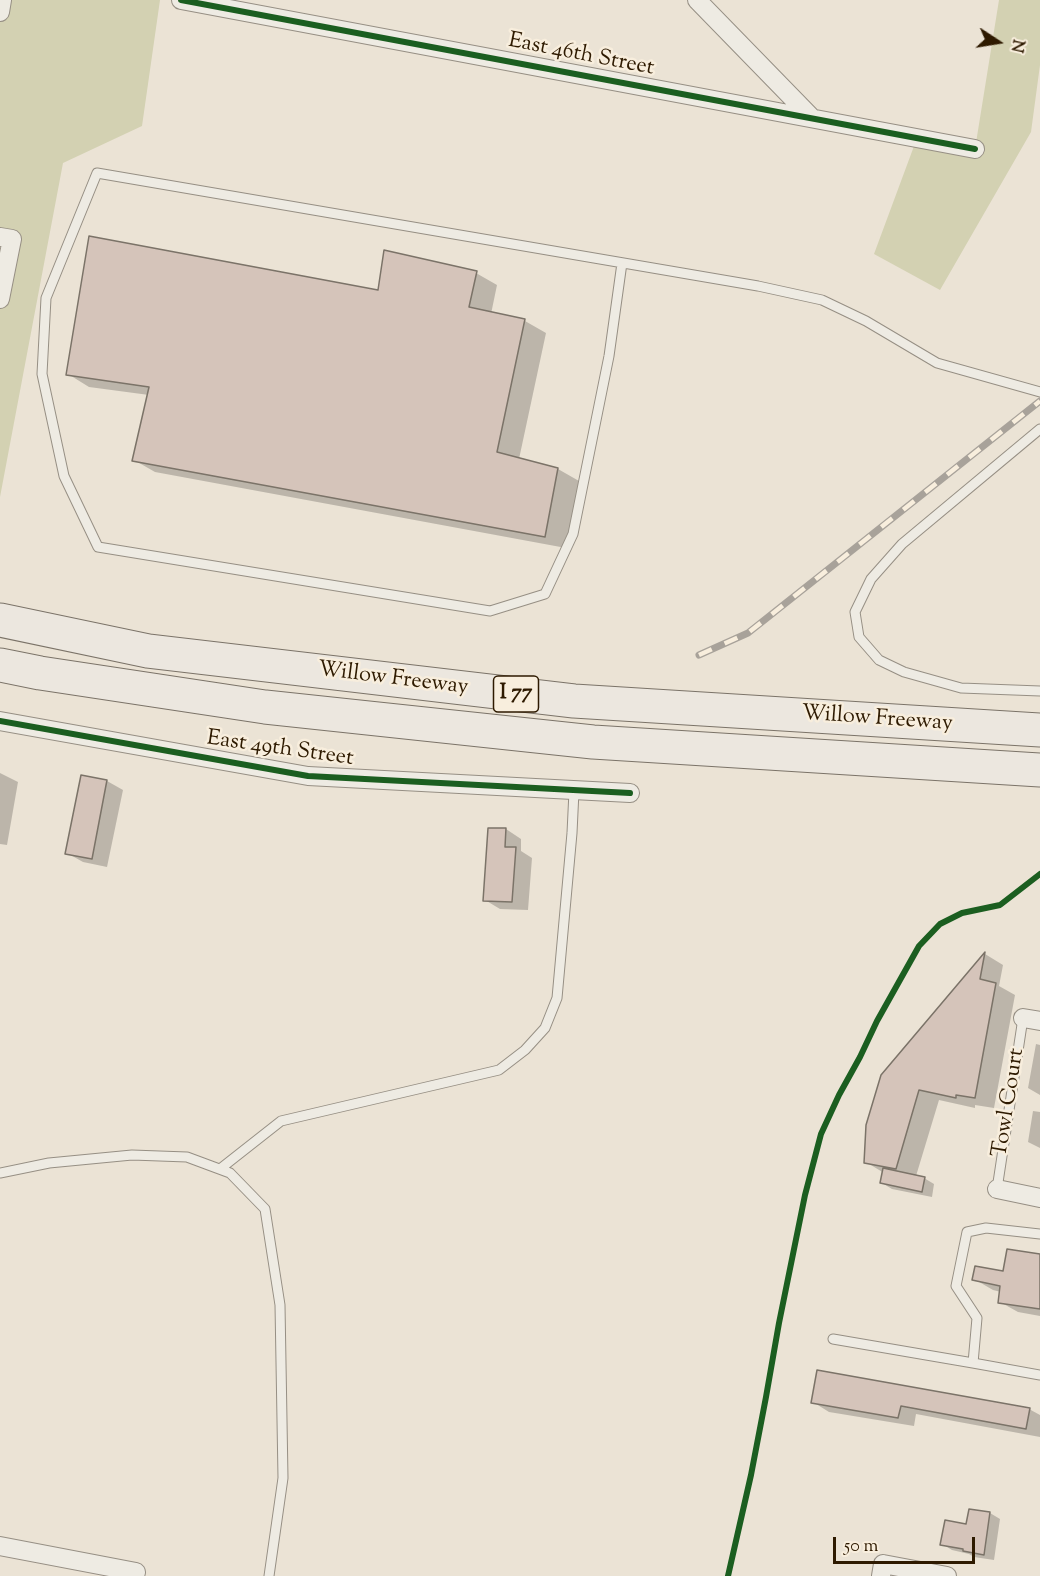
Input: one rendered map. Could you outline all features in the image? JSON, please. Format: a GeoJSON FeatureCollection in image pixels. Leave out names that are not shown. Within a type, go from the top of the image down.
{"type":"FeatureCollection","features":[{"type":"Feature","properties":{"kind":"highway","name":"Willow Freeway"},"geometry":{"type":"LineString","coordinates":[[0,620],[148,651],[574,701],[1038,730]]}},
{"type":"Feature","properties":{"kind":"highway","name":"Willow Freeway"},"geometry":{"type":"LineString","coordinates":[[0,665],[265,707],[581,741],[1040,770]]}},
{"type":"Feature","properties":{"kind":"street"},"geometry":{"type":"LineString","coordinates":[[0,12],[2,0]]}},
{"type":"Feature","properties":{"kind":"street","name":"East 46th Street"},"geometry":{"type":"LineString","coordinates":[[181,0],[975,149]]}},
{"type":"Feature","properties":{"kind":"street"},"geometry":{"type":"LineString","coordinates":[[697,0],[811,117]]}},
{"type":"Feature","properties":{"kind":"street"},"geometry":{"type":"LineString","coordinates":[[0,299],[6,238]]}},
{"type":"Feature","properties":{"kind":"street","name":"East 49th Street"},"geometry":{"type":"LineString","coordinates":[[0,721],[308,776],[630,793]]}},
{"type":"Feature","properties":{"kind":"street"},"geometry":{"type":"LineString","coordinates":[[997,1189],[1040,1198]]}},
{"type":"Feature","properties":{"kind":"street"},"geometry":{"type":"LineString","coordinates":[[0,1546],[135,1574]]}},
{"type":"Feature","properties":{"kind":"street"},"geometry":{"type":"LineString","coordinates":[[882,1570],[947,1576]]}},
{"type":"Feature","properties":{"kind":"lane"},"geometry":{"type":"LineString","coordinates":[[622,263],[609,356],[573,534],[545,594],[490,611],[98,547],[64,476],[42,374],[46,298],[97,173],[758,286],[822,300],[866,321],[937,363],[1040,392]]}},
{"type":"Feature","properties":{"kind":"lane"},"geometry":{"type":"LineString","coordinates":[[1040,429],[902,544],[871,579],[855,612],[859,637],[879,660],[904,672],[961,688],[1040,691]]}},
{"type":"Feature","properties":{"kind":"lane"},"geometry":{"type":"LineString","coordinates":[[220,1169],[281,1121],[499,1070],[525,1050],[545,1028],[557,998],[574,791]]}},
{"type":"Feature","properties":{"kind":"lane","name":"Towl Court"},"geometry":{"type":"LineString","coordinates":[[997,1189],[1032,1019]]}},
{"type":"Feature","properties":{"kind":"lane"},"geometry":{"type":"LineString","coordinates":[[0,1173],[49,1163],[132,1155],[187,1157],[230,1173],[265,1209],[280,1305],[283,1478],[269,1576]]}},
{"type":"Feature","properties":{"kind":"lane"},"geometry":{"type":"LineString","coordinates":[[973,1363],[977,1318],[956,1286],[967,1232],[986,1228],[1040,1234]]}},
{"type":"Feature","properties":{"kind":"lane"},"geometry":{"type":"LineString","coordinates":[[833,1339],[1040,1375]]}},
{"type":"Feature","properties":{"kind":"shaded area"},"geometry":{"type":"Polygon","coordinates":[[[2,0],[160,0],[142,126],[63,163],[0,497],[0,299],[12,239],[0,237],[0,12],[2,0]]]}},
{"type":"Feature","properties":{"kind":"shaded area"},"geometry":{"type":"Polygon","coordinates":[[[999,0],[1040,0],[1040,65],[1031,132],[940,290],[874,254],[917,138],[975,149],[999,0]]]}},
{"type":"Feature","properties":{"kind":"building"},"geometry":{"type":"Polygon","coordinates":[[[89,236],[378,290],[384,250],[477,271],[469,307],[525,319],[497,452],[558,468],[545,537],[132,461],[149,387],[66,375],[89,236]]]}},
{"type":"Feature","properties":{"kind":"building"},"geometry":{"type":"Polygon","coordinates":[[[81,775],[107,780],[92,859],[65,854],[81,775]]]}},
{"type":"Feature","properties":{"kind":"building"},"geometry":{"type":"Polygon","coordinates":[[[488,828],[506,828],[505,847],[516,847],[512,902],[483,901],[488,828]]]}},
{"type":"Feature","properties":{"kind":"building"},"geometry":{"type":"Polygon","coordinates":[[[985,952],[980,979],[996,983],[975,1098],[956,1095],[956,1098],[919,1090],[896,1169],[864,1163],[866,1125],[881,1075],[985,952]]]}},
{"type":"Feature","properties":{"kind":"building"},"geometry":{"type":"Polygon","coordinates":[[[883,1168],[925,1177],[922,1192],[880,1183],[883,1168]]]}},
{"type":"Feature","properties":{"kind":"building"},"geometry":{"type":"Polygon","coordinates":[[[1007,1249],[1040,1254],[1040,1309],[998,1303],[1000,1286],[972,1280],[975,1266],[1003,1271],[1007,1249]]]}},
{"type":"Feature","properties":{"kind":"building"},"geometry":{"type":"Polygon","coordinates":[[[817,1370],[1030,1408],[1026,1429],[901,1406],[898,1418],[811,1403],[817,1370]]]}},
{"type":"Feature","properties":{"kind":"building"},"geometry":{"type":"Polygon","coordinates":[[[969,1509],[990,1512],[984,1555],[940,1545],[945,1520],[966,1524],[969,1509]]]}},
{"type":"Feature","properties":{"kind":"railway"},"geometry":{"type":"LineString","coordinates":[[699,655],[748,633],[1040,401]]}},
{"type":"Feature","properties":{"kind":"cycle path"},"geometry":{"type":"LineString","coordinates":[[181,0],[975,149]]}},
{"type":"Feature","properties":{"kind":"cycle path"},"geometry":{"type":"LineString","coordinates":[[0,721],[308,776],[630,793]]}},
{"type":"Feature","properties":{"kind":"cycle path"},"geometry":{"type":"LineString","coordinates":[[728,1576],[751,1475],[805,1195],[821,1134],[877,1021],[919,946],[940,924],[962,913],[1000,905],[1040,874]]}}]}
